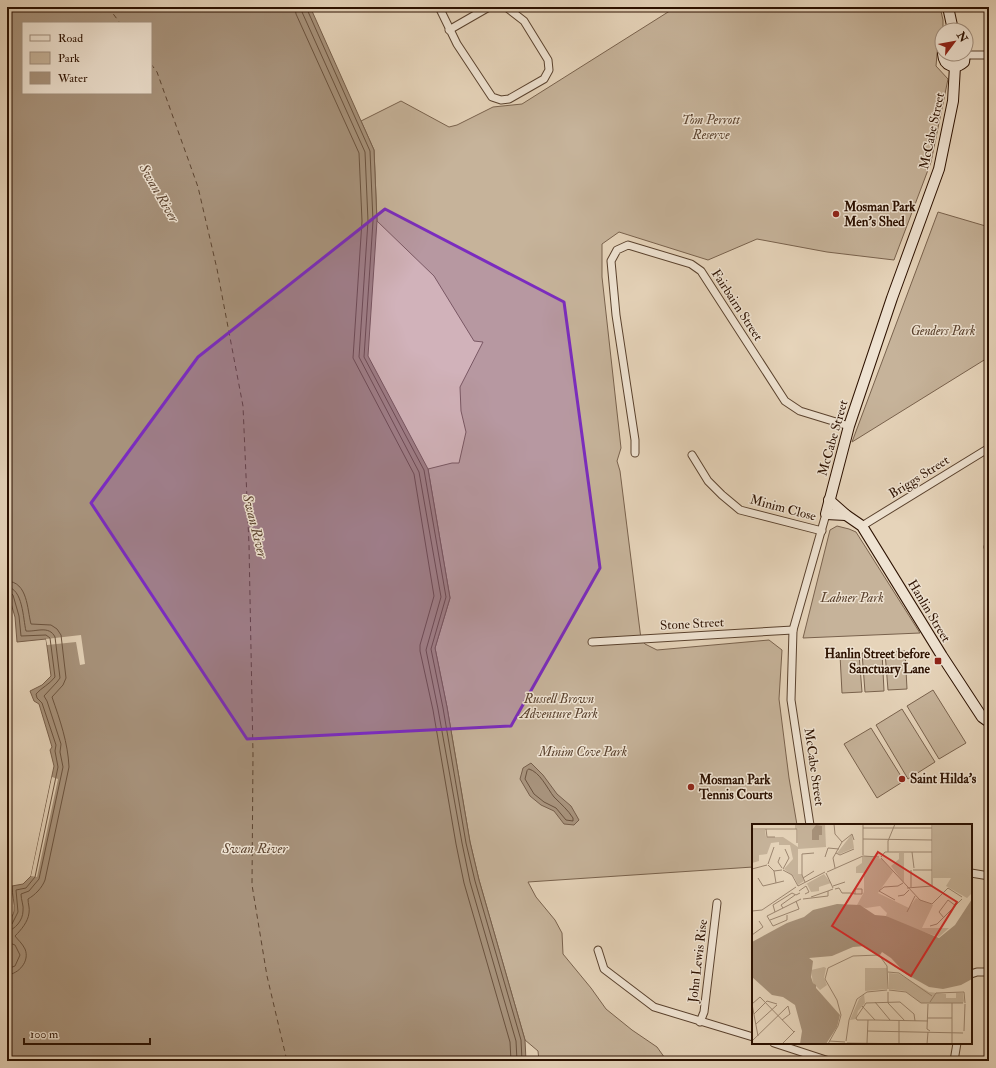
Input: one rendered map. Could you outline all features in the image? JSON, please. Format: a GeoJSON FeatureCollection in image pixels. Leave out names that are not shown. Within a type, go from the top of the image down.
{"type":"FeatureCollection","features":[{"type":"Feature","properties":{"kind":"street"},"geometry":{"type":"LineString","coordinates":[[439,7],[457,44],[492,96],[501,100],[509,99],[544,79],[549,70],[548,60],[524,21],[506,7]]}},
{"type":"Feature","properties":{"kind":"street"},"geometry":{"type":"LineString","coordinates":[[450,30],[489,7]]}},
{"type":"Feature","properties":{"kind":"street"},"geometry":{"type":"LineString","coordinates":[[948,7],[951,22]]}},
{"type":"Feature","properties":{"kind":"street"},"geometry":{"type":"LineString","coordinates":[[974,55],[989,55]]}},
{"type":"Feature","properties":{"kind":"street"},"geometry":{"type":"LineString","coordinates":[[945,62],[952,66],[964,62]]}},
{"type":"Feature","properties":{"kind":"street","name":"McCabe Street"},"geometry":{"type":"LineString","coordinates":[[810,824],[791,700],[793,630],[822,531],[849,426],[892,298],[939,168],[953,101],[955,66]]}},
{"type":"Feature","properties":{"kind":"street","name":"Fairbairn Street"},"geometry":{"type":"LineString","coordinates":[[635,453],[635,440],[616,315],[611,260],[617,250],[628,245],[691,264],[700,271],[785,401],[800,412],[849,426]]}},
{"type":"Feature","properties":{"kind":"street","name":"Briggs Street"},"geometry":{"type":"LineString","coordinates":[[862,526],[989,448]]}},
{"type":"Feature","properties":{"kind":"street","name":"Minim Close"},"geometry":{"type":"LineString","coordinates":[[692,455],[708,481],[740,510],[822,531]]}},
{"type":"Feature","properties":{"kind":"street","name":"Hanlin Street"},"geometry":{"type":"LineString","coordinates":[[829,500],[846,515],[862,526],[942,656],[982,717],[989,722]]}},
{"type":"Feature","properties":{"kind":"street"},"geometry":{"type":"LineString","coordinates":[[826,514],[846,515]]}},
{"type":"Feature","properties":{"kind":"street","name":"Stone Street"},"geometry":{"type":"LineString","coordinates":[[592,642],[793,630]]}},
{"type":"Feature","properties":{"kind":"street"},"geometry":{"type":"LineString","coordinates":[[972,873],[989,876]]}},
{"type":"Feature","properties":{"kind":"street","name":"John Lewis Rise"},"geometry":{"type":"LineString","coordinates":[[700,1022],[704,1012],[717,903]]}},
{"type":"Feature","properties":{"kind":"street"},"geometry":{"type":"LineString","coordinates":[[598,950],[604,969],[654,1007],[752,1037]]}},
{"type":"Feature","properties":{"kind":"street"},"geometry":{"type":"LineString","coordinates":[[972,974],[989,972]]}},
{"type":"Feature","properties":{"kind":"street"},"geometry":{"type":"LineString","coordinates":[[777,1044],[829,1061]]}},
{"type":"Feature","properties":{"kind":"street"},"geometry":{"type":"LineString","coordinates":[[954,1061],[957,1044]]}},
{"type":"Feature","properties":{"kind":"highlighted area"},"geometry":{"type":"Polygon","coordinates":[[[385,209],[564,302],[600,568],[511,726],[247,739],[91,503],[198,357],[385,209]]]}},
{"type":"Feature","properties":{"kind":"green space"},"geometry":{"type":"Polygon","coordinates":[[[676,7],[940,7],[943,20],[943,22],[934,22],[934,62],[936,62],[936,66],[948,79],[931,162],[894,260],[827,252],[757,239],[708,260],[619,232],[602,244],[602,277],[621,448],[617,461],[620,471],[641,639],[645,644],[657,650],[769,640],[782,650],[779,699],[789,778],[797,824],[752,824],[752,867],[528,882],[536,897],[555,920],[562,933],[563,954],[606,1009],[632,1030],[657,1047],[667,1061],[539,1061],[538,1051],[525,1040],[479,880],[470,842],[447,707],[435,648],[450,598],[428,469],[452,463],[459,463],[466,432],[461,411],[460,387],[483,342],[474,341],[434,276],[377,221],[374,150],[361,121],[401,101],[449,127],[457,125],[493,107],[522,104],[676,7]]]}},
{"type":"Feature","properties":{"kind":"green space","name":"Genders Park"},"geometry":{"type":"Polygon","coordinates":[[[938,212],[989,227],[989,357],[852,442],[938,212]]]}},
{"type":"Feature","properties":{"kind":"green space","name":"Labner Park"},"geometry":{"type":"Polygon","coordinates":[[[837,526],[856,532],[920,633],[803,638],[830,530],[837,526]]]}},
{"type":"Feature","properties":{"kind":"green space"},"geometry":{"type":"Polygon","coordinates":[[[905,651],[907,689],[888,690],[885,652],[905,651]]]}},
{"type":"Feature","properties":{"kind":"green space"},"geometry":{"type":"Polygon","coordinates":[[[882,652],[884,691],[865,692],[862,653],[882,652]]]}},
{"type":"Feature","properties":{"kind":"green space"},"geometry":{"type":"Polygon","coordinates":[[[859,654],[862,692],[842,693],[840,655],[859,654]]]}},
{"type":"Feature","properties":{"kind":"green space"},"geometry":{"type":"Polygon","coordinates":[[[933,690],[966,743],[939,759],[907,706],[933,690]]]}},
{"type":"Feature","properties":{"kind":"green space"},"geometry":{"type":"Polygon","coordinates":[[[902,709],[935,762],[908,779],[876,725],[902,709]]]}},
{"type":"Feature","properties":{"kind":"green space"},"geometry":{"type":"Polygon","coordinates":[[[871,728],[904,781],[877,798],[844,744],[871,728]]]}},
{"type":"Feature","properties":{"kind":"water","name":"Swan River"},"geometry":{"type":"Polygon","coordinates":[[[7,7],[309,7],[374,150],[377,221],[368,356],[428,469],[450,598],[435,648],[447,707],[470,842],[479,880],[525,1040],[526,1061],[7,1061],[7,962],[11,955],[8,948],[6,934],[8,922],[14,912],[12,886],[23,884],[31,876],[54,766],[50,750],[52,747],[39,704],[34,701],[30,691],[42,685],[51,676],[46,639],[17,642],[15,617],[7,590],[7,7]]]}},
{"type":"Feature","properties":{"kind":"water"},"geometry":{"type":"Polygon","coordinates":[[[531,763],[543,775],[557,794],[571,806],[579,820],[574,825],[564,824],[554,811],[541,805],[530,796],[520,779],[523,768],[531,763]]]}},
{"type":"Feature","properties":{"kind":"pier"},"geometry":{"type":"Polygon","coordinates":[[[81,635],[85,664],[80,665],[76,642],[47,645],[46,639],[81,635]]]}},
{"type":"Feature","properties":{"kind":"pier"},"geometry":{"type":"Polygon","coordinates":[[[52,777],[58,779],[37,877],[31,876],[52,777]]]}},
{"type":"Feature","properties":{"kind":"ferry route"},"geometry":{"type":"LineString","coordinates":[[108,7],[119,22]]}},
{"type":"Feature","properties":{"kind":"ferry route"},"geometry":{"type":"LineString","coordinates":[[152,65],[157,72],[198,187],[217,269],[243,406],[249,545],[253,754],[252,885],[267,976],[287,1061]]}},
{"type":"Feature","properties":{"kind":"place","name":"Mosman Park Men's Shed"},"geometry":{"type":"Point","coordinates":[836,214]}},
{"type":"Feature","properties":{"kind":"place","name":"Hanlin Street before Sanctuary Lane"},"geometry":{"type":"Point","coordinates":[938,661]}},
{"type":"Feature","properties":{"kind":"place","name":"Saint Hilda's"},"geometry":{"type":"Point","coordinates":[902,779]}},
{"type":"Feature","properties":{"kind":"place","name":"Mosman Park Tennis Courts"},"geometry":{"type":"Point","coordinates":[691,787]}},
{"type":"Feature","properties":{"kind":"park label","name":"Tom Perrott Reserve"},"geometry":{"type":"Point","coordinates":[711,128]}},
{"type":"Feature","properties":{"kind":"park label","name":"Russell Brown Adventure Park"},"geometry":{"type":"Point","coordinates":[559,706]}},
{"type":"Feature","properties":{"kind":"park label","name":"Minim Cove Park"},"geometry":{"type":"Point","coordinates":[583,752]}}]}
